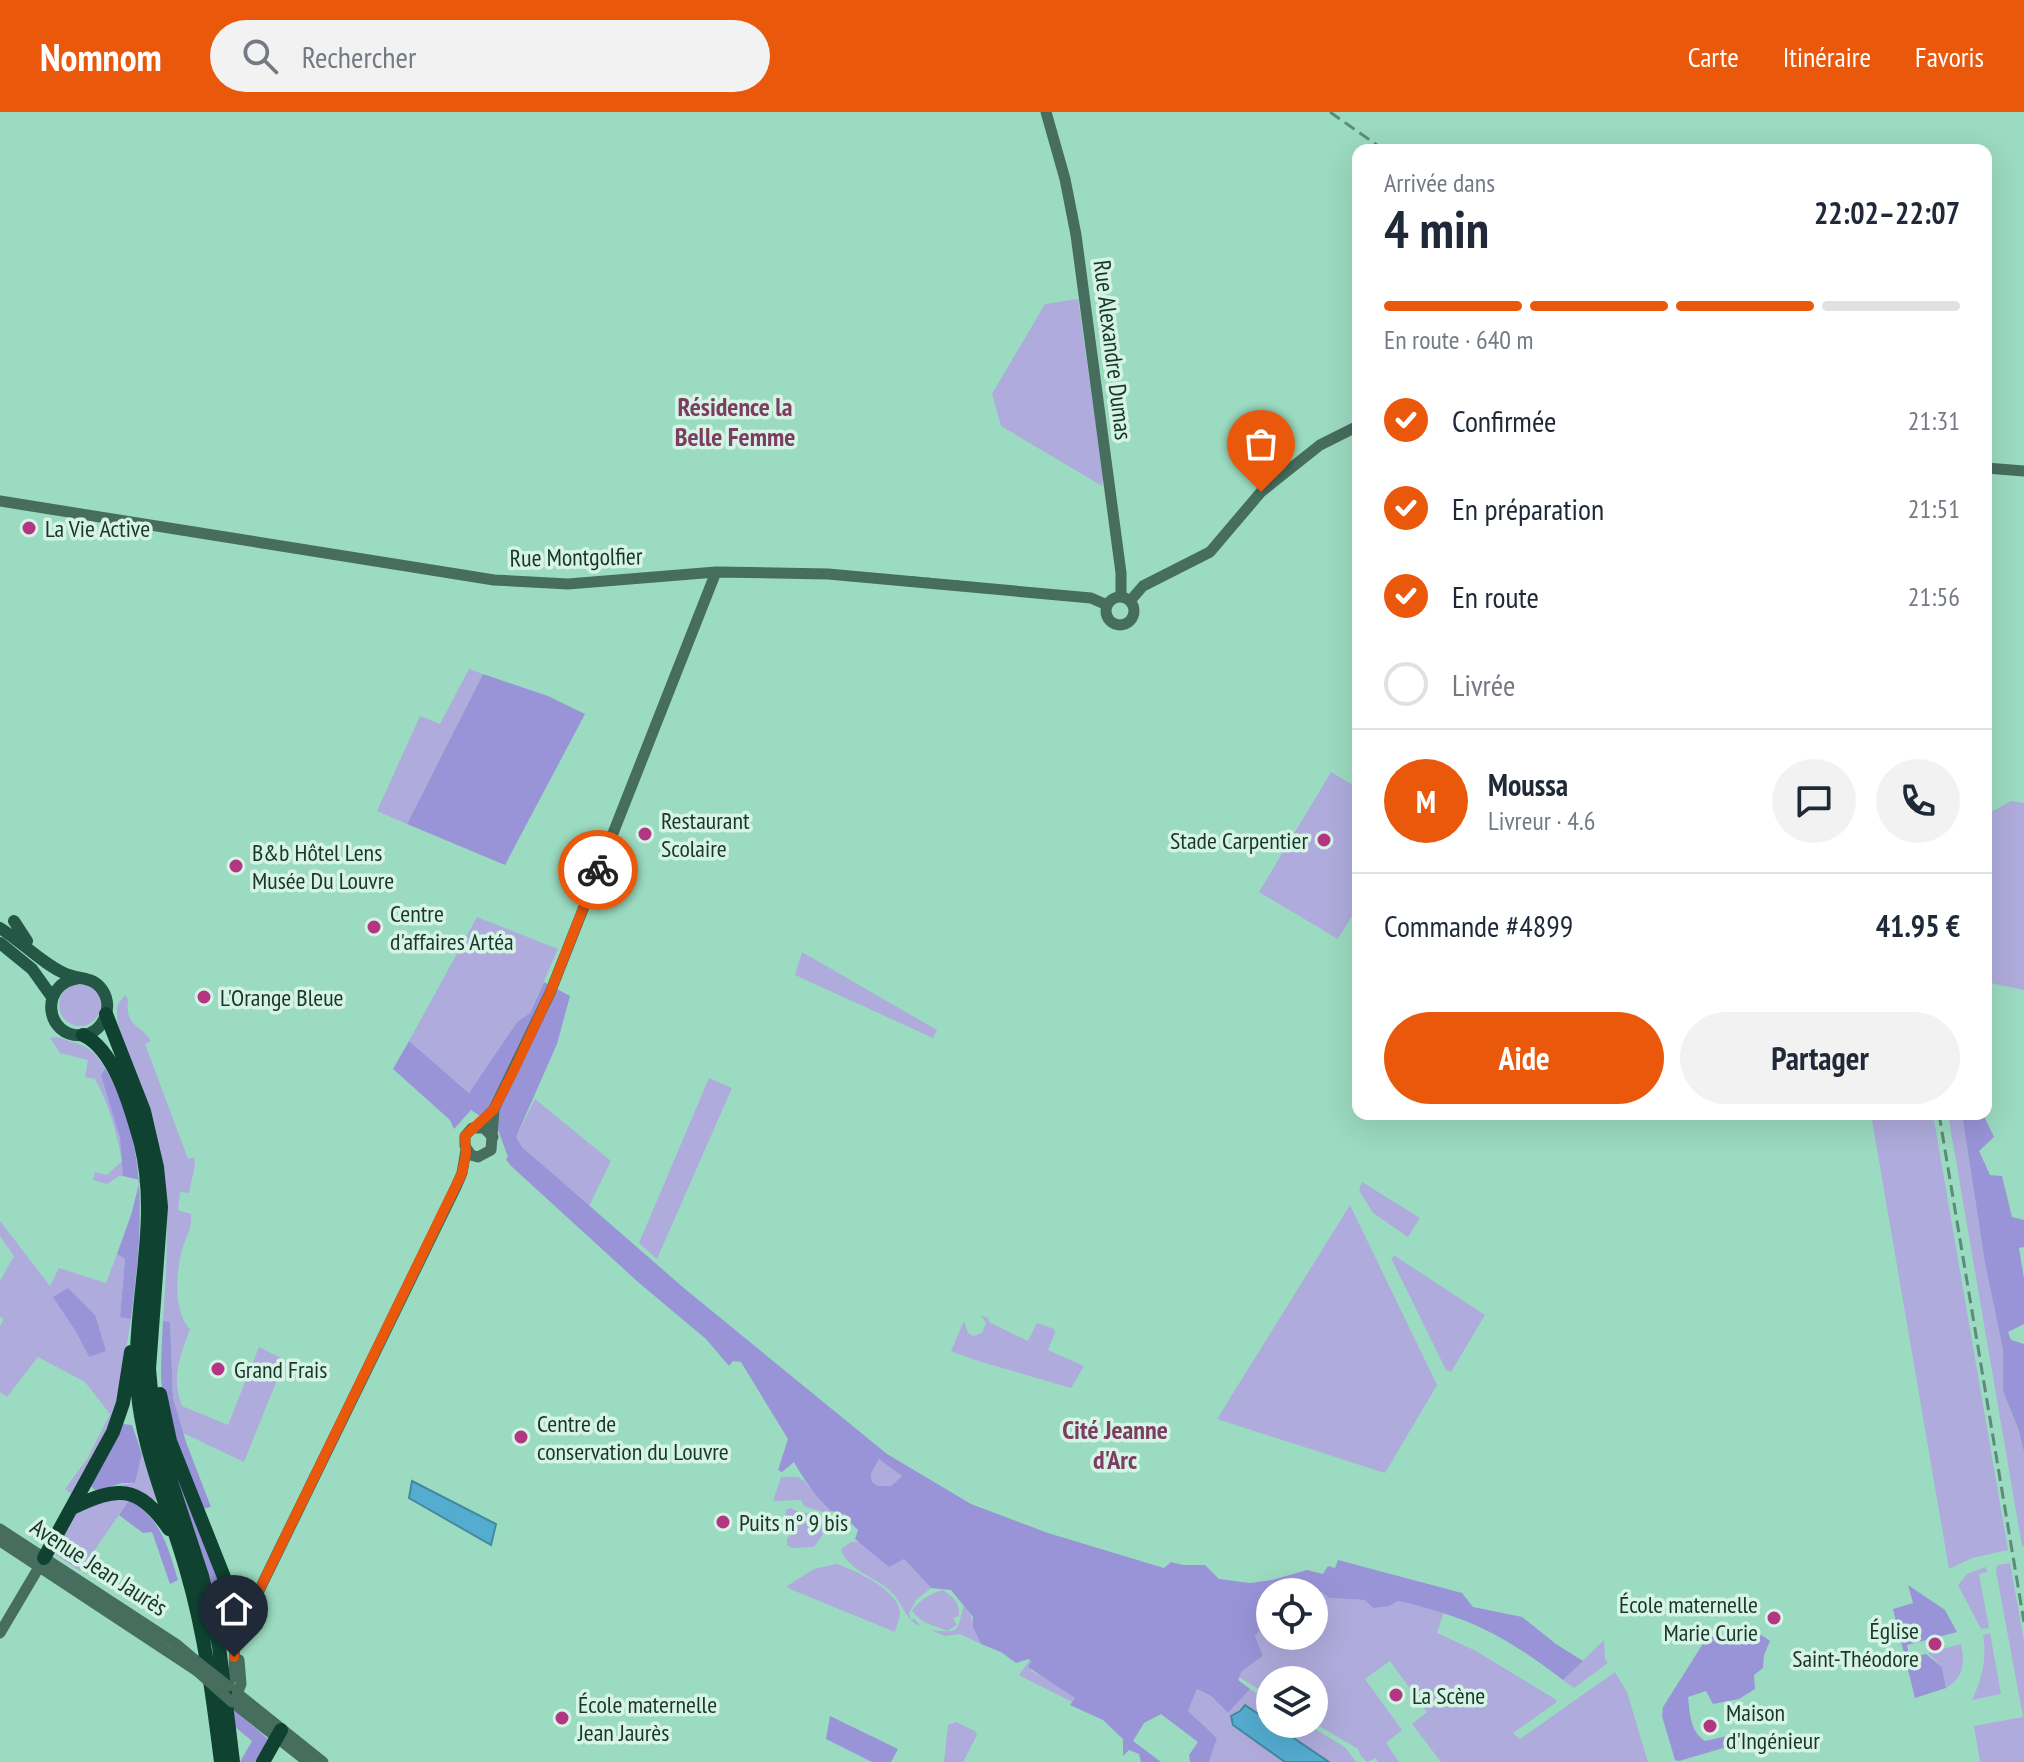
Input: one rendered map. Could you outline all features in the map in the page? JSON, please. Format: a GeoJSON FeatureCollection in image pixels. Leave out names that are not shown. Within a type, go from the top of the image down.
{"type":"FeatureCollection","features":[{"type":"Feature","properties":{"kind":"highway"},"geometry":{"type":"LineString","coordinates":[[106,1014],[144,1111],[157,1167],[160,1227],[149,1369],[156,1429],[202,1576],[219,1646],[233,1762]]}},
{"type":"Feature","properties":{"kind":"highway"},"geometry":{"type":"LineString","coordinates":[[83,1035],[98,1045],[120,1082],[143,1156],[148,1225],[137,1379],[145,1436],[203,1630],[221,1762]]}},
{"type":"Feature","properties":{"kind":"highway"},"geometry":{"type":"LineString","coordinates":[[152,1322],[162,1408],[170,1441],[243,1625]]}},
{"type":"Feature","properties":{"kind":"highway"},"geometry":{"type":"LineString","coordinates":[[42,1564],[53,1537],[113,1432],[123,1403],[131,1352],[138,1333]]}},
{"type":"Feature","properties":{"kind":"highway"},"geometry":{"type":"LineString","coordinates":[[72,1508],[107,1492],[132,1494],[156,1512],[175,1538]]}},
{"type":"Feature","properties":{"kind":"highway"},"geometry":{"type":"LineString","coordinates":[[233,1598],[255,1598]]}},
{"type":"Feature","properties":{"kind":"highway"},"geometry":{"type":"LineString","coordinates":[[263,1762],[280,1734]]}},
{"type":"Feature","properties":{"kind":"main road"},"geometry":{"type":"LineString","coordinates":[[14,921],[30,948]]}},
{"type":"Feature","properties":{"kind":"main road"},"geometry":{"type":"LineString","coordinates":[[0,928],[55,968],[90,980],[103,991],[107,1002],[106,1014],[96,1029],[83,1035],[67,1032],[56,1023],[51,1011],[52,997],[65,981],[79,978]]}},
{"type":"Feature","properties":{"kind":"main road"},"geometry":{"type":"LineString","coordinates":[[0,943],[32,969],[52,997]]}},
{"type":"Feature","properties":{"kind":"street","name":"Rue Alexandre Dumas"},"geometry":{"type":"LineString","coordinates":[[1046,112],[1065,179],[1076,235],[1125,599]]}},
{"type":"Feature","properties":{"kind":"street"},"geometry":{"type":"LineString","coordinates":[[1125,599],[1134,614],[1124,624],[1111,621],[1107,605],[1113,599],[1125,599],[1143,586],[1199,559],[1218,544],[1261,492],[1320,445],[1352,429]]}},
{"type":"Feature","properties":{"kind":"street"},"geometry":{"type":"LineString","coordinates":[[1992,468],[2024,471]]}},
{"type":"Feature","properties":{"kind":"street","name":"Rue Montgolfier"},"geometry":{"type":"LineString","coordinates":[[0,501],[494,580],[568,584],[716,572],[828,574],[1091,598],[1107,605]]}},
{"type":"Feature","properties":{"kind":"street"},"geometry":{"type":"LineString","coordinates":[[232,1694],[235,1640],[462,1173],[465,1136],[494,1109],[550,993],[716,572]]}},
{"type":"Feature","properties":{"kind":"street"},"geometry":{"type":"LineString","coordinates":[[1121,577],[1143,586]]}},
{"type":"Feature","properties":{"kind":"street"},"geometry":{"type":"LineString","coordinates":[[462,1173],[478,1157],[491,1150],[494,1109]]}},
{"type":"Feature","properties":{"kind":"street"},"geometry":{"type":"LineString","coordinates":[[477,1127],[487,1129],[493,1137]]}},
{"type":"Feature","properties":{"kind":"street"},"geometry":{"type":"LineString","coordinates":[[466,1150],[478,1157]]}},
{"type":"Feature","properties":{"kind":"street","name":"Avenue Jean Jaurès"},"geometry":{"type":"LineString","coordinates":[[0,1529],[42,1564]]}},
{"type":"Feature","properties":{"kind":"street","name":"Avenue Jean Jaurès"},"geometry":{"type":"LineString","coordinates":[[0,1541],[42,1564],[196,1666],[280,1734],[308,1762]]}},
{"type":"Feature","properties":{"kind":"street"},"geometry":{"type":"LineString","coordinates":[[0,1633],[42,1564]]}},
{"type":"Feature","properties":{"kind":"street","name":"Avenue Jean Jaurès"},"geometry":{"type":"LineString","coordinates":[[196,1666],[213,1684],[232,1694]]}},
{"type":"Feature","properties":{"kind":"street","name":"Avenue Jean Jaurès"},"geometry":{"type":"LineString","coordinates":[[280,1734],[323,1762]]}},
{"type":"Feature","properties":{"kind":"shaded area"},"geometry":{"type":"Polygon","coordinates":[[[1078,299],[1102,486],[1001,426],[992,394],[1045,304],[1078,299]]]}},
{"type":"Feature","properties":{"kind":"shaded area"},"geometry":{"type":"Polygon","coordinates":[[[469,669],[483,674],[407,824],[377,811],[420,716],[440,724],[469,669]]]}},
{"type":"Feature","properties":{"kind":"shaded area"},"geometry":{"type":"Polygon","coordinates":[[[483,674],[548,696],[585,714],[505,865],[407,824],[483,674]]]}},
{"type":"Feature","properties":{"kind":"shaded area","name":"Stade Carpentier"},"geometry":{"type":"Polygon","coordinates":[[[1331,772],[1352,784],[1352,916],[1338,939],[1259,892],[1331,772]]]}},
{"type":"Feature","properties":{"kind":"shaded area"},"geometry":{"type":"Polygon","coordinates":[[[2011,801],[2024,803],[2024,990],[1992,983],[1992,812],[2011,801]]]}},
{"type":"Feature","properties":{"kind":"shaded area"},"geometry":{"type":"Polygon","coordinates":[[[477,917],[558,949],[530,1013],[517,1022],[469,1093],[409,1041],[477,917]]]}},
{"type":"Feature","properties":{"kind":"shaded area"},"geometry":{"type":"Polygon","coordinates":[[[802,952],[937,1030],[933,1038],[795,975],[802,952]]]}},
{"type":"Feature","properties":{"kind":"shaded area"},"geometry":{"type":"Polygon","coordinates":[[[544,982],[570,996],[557,1044],[516,1137],[522,1147],[685,1289],[887,1454],[971,1504],[1048,1533],[1164,1568],[1171,1562],[1205,1565],[1219,1579],[1256,1582],[1256,1650],[1261,1650],[1263,1656],[1242,1671],[1238,1680],[1250,1689],[1228,1713],[1211,1696],[1197,1689],[1188,1711],[1217,1738],[1209,1762],[1190,1762],[1189,1755],[1198,1742],[1161,1714],[1144,1723],[1133,1741],[1161,1762],[1141,1762],[1139,1754],[1129,1750],[1123,1756],[1123,1739],[1103,1720],[1070,1705],[1075,1698],[1028,1667],[1029,1659],[1016,1663],[1001,1652],[981,1644],[973,1627],[973,1617],[951,1590],[931,1588],[904,1559],[889,1567],[855,1539],[858,1530],[851,1519],[831,1511],[825,1505],[794,1462],[782,1472],[778,1470],[788,1439],[741,1362],[733,1361],[729,1366],[706,1339],[638,1282],[510,1165],[497,1127],[471,1110],[454,1129],[450,1120],[393,1069],[409,1041],[469,1093],[517,1022],[530,1013],[544,982]],[[879,1459],[871,1474],[872,1482],[878,1486],[891,1486],[902,1476],[879,1459]]]}},
{"type":"Feature","properties":{"kind":"shaded area"},"geometry":{"type":"Polygon","coordinates":[[[80,984],[95,990],[101,1005],[95,1020],[80,1026],[65,1020],[59,1005],[65,990],[80,984]]]}},
{"type":"Feature","properties":{"kind":"shaded area"},"geometry":{"type":"Polygon","coordinates":[[[125,995],[131,1020],[151,1041],[145,1044],[188,1159],[194,1157],[189,1193],[180,1192],[178,1210],[191,1214],[177,1280],[178,1302],[190,1329],[177,1376],[182,1406],[228,1425],[259,1347],[285,1360],[244,1462],[183,1433],[173,1398],[170,1323],[163,1321],[167,1214],[162,1162],[150,1109],[118,1022],[118,1006],[125,995]]]}},
{"type":"Feature","properties":{"kind":"shaded area"},"geometry":{"type":"Polygon","coordinates":[[[57,1037],[90,1050],[105,1068],[101,1077],[120,1138],[123,1163],[123,1176],[107,1184],[93,1180],[95,1172],[107,1175],[122,1161],[112,1119],[95,1079],[85,1077],[88,1060],[60,1053],[50,1038],[57,1037]]]}},
{"type":"Feature","properties":{"kind":"shaded area"},"geometry":{"type":"Polygon","coordinates":[[[105,1068],[130,1128],[138,1180],[123,1176],[120,1138],[101,1076],[105,1068]]]}},
{"type":"Feature","properties":{"kind":"shaded area"},"geometry":{"type":"Polygon","coordinates":[[[709,1078],[732,1088],[657,1259],[639,1243],[709,1078]]]}},
{"type":"Feature","properties":{"kind":"shaded area"},"geometry":{"type":"Polygon","coordinates":[[[535,1099],[611,1161],[589,1206],[522,1147],[516,1137],[535,1099]]]}},
{"type":"Feature","properties":{"kind":"shaded area"},"geometry":{"type":"Polygon","coordinates":[[[1872,1120],[1934,1120],[2008,1550],[1972,1558],[1949,1569],[1872,1120]]]}},
{"type":"Feature","properties":{"kind":"shaded area"},"geometry":{"type":"Polygon","coordinates":[[[1949,1120],[1963,1120],[1985,1263],[2003,1350],[2003,1391],[2024,1452],[2022,1546],[1949,1120]]]}},
{"type":"Feature","properties":{"kind":"shaded area"},"geometry":{"type":"Polygon","coordinates":[[[1963,1120],[1986,1120],[1994,1137],[1979,1151],[1990,1175],[2002,1176],[2012,1217],[2024,1220],[2024,1247],[2019,1248],[2024,1279],[2024,1324],[2008,1332],[2011,1340],[2024,1344],[2024,1452],[2003,1391],[2003,1350],[1985,1263],[1963,1120]]]}},
{"type":"Feature","properties":{"kind":"shaded area"},"geometry":{"type":"Polygon","coordinates":[[[1362,1182],[1420,1218],[1408,1237],[1373,1213],[1359,1190],[1362,1182]]]}},
{"type":"Feature","properties":{"kind":"shaded area"},"geometry":{"type":"Polygon","coordinates":[[[139,1185],[140,1222],[131,1319],[120,1317],[125,1259],[117,1254],[139,1185]]]}},
{"type":"Feature","properties":{"kind":"shaded area"},"geometry":{"type":"Polygon","coordinates":[[[1350,1205],[1437,1385],[1385,1473],[1217,1419],[1350,1205]]]}},
{"type":"Feature","properties":{"kind":"shaded area"},"geometry":{"type":"Polygon","coordinates":[[[0,1221],[50,1286],[59,1268],[106,1283],[117,1254],[125,1259],[120,1316],[131,1319],[118,1401],[110,1427],[73,1495],[65,1489],[87,1459],[110,1414],[85,1382],[38,1357],[7,1397],[0,1392],[0,1326],[4,1319],[0,1317],[0,1281],[14,1256],[0,1236],[0,1221]],[[68,1289],[75,1330],[89,1357],[95,1315],[68,1289]]]}},
{"type":"Feature","properties":{"kind":"shaded area"},"geometry":{"type":"Polygon","coordinates":[[[1395,1256],[1485,1315],[1451,1372],[1446,1370],[1391,1258],[1395,1256]]]}},
{"type":"Feature","properties":{"kind":"shaded area"},"geometry":{"type":"Polygon","coordinates":[[[68,1288],[95,1315],[106,1351],[89,1357],[53,1297],[68,1288]]]}},
{"type":"Feature","properties":{"kind":"shaded area"},"geometry":{"type":"Polygon","coordinates":[[[981,1315],[1028,1341],[1037,1323],[1054,1329],[1048,1350],[1084,1366],[1071,1388],[951,1351],[964,1321],[968,1333],[973,1336],[982,1333],[986,1323],[981,1315]]]}},
{"type":"Feature","properties":{"kind":"shaded area"},"geometry":{"type":"Polygon","coordinates":[[[163,1321],[170,1322],[173,1398],[211,1507],[202,1509],[166,1411],[161,1377],[163,1321]]]}},
{"type":"Feature","properties":{"kind":"shaded area"},"geometry":{"type":"Polygon","coordinates":[[[123,1424],[132,1425],[142,1454],[135,1483],[122,1483],[96,1491],[90,1485],[123,1424]]]}},
{"type":"Feature","properties":{"kind":"shaded area"},"geometry":{"type":"Polygon","coordinates":[[[142,1454],[156,1500],[153,1501],[129,1487],[113,1486],[135,1483],[142,1454]]]}},
{"type":"Feature","properties":{"kind":"shaded area"},"geometry":{"type":"Polygon","coordinates":[[[879,1459],[903,1475],[891,1486],[878,1486],[872,1482],[871,1474],[879,1459]]]}},
{"type":"Feature","properties":{"kind":"shaded area"},"geometry":{"type":"Polygon","coordinates":[[[781,1477],[798,1477],[804,1481],[831,1511],[829,1514],[804,1506],[801,1500],[773,1501],[781,1477]]]}},
{"type":"Feature","properties":{"kind":"shaded area"},"geometry":{"type":"Polygon","coordinates":[[[412,1481],[496,1524],[491,1545],[409,1498],[412,1481]]]}},
{"type":"Feature","properties":{"kind":"shaded area"},"geometry":{"type":"Polygon","coordinates":[[[183,1485],[229,1598],[230,1628],[225,1644],[178,1487],[183,1485]]]}},
{"type":"Feature","properties":{"kind":"shaded area"},"geometry":{"type":"Polygon","coordinates":[[[96,1499],[130,1499],[80,1571],[56,1555],[55,1551],[75,1512],[96,1499]]]}},
{"type":"Feature","properties":{"kind":"shaded area"},"geometry":{"type":"Polygon","coordinates":[[[130,1499],[156,1525],[178,1580],[170,1584],[152,1532],[143,1533],[119,1515],[130,1499]]]}},
{"type":"Feature","properties":{"kind":"shaded area"},"geometry":{"type":"Polygon","coordinates":[[[790,1508],[816,1516],[828,1527],[814,1547],[792,1548],[787,1545],[787,1538],[791,1535],[785,1520],[786,1510],[790,1508]]]}},
{"type":"Feature","properties":{"kind":"shaded area"},"geometry":{"type":"Polygon","coordinates":[[[851,1542],[860,1542],[889,1566],[904,1559],[931,1588],[917,1599],[909,1613],[911,1620],[914,1619],[921,1626],[911,1621],[889,1590],[844,1556],[841,1549],[851,1542]]]}},
{"type":"Feature","properties":{"kind":"shaded area"},"geometry":{"type":"Polygon","coordinates":[[[1338,1560],[1462,1593],[1473,1607],[1522,1617],[1583,1661],[1563,1680],[1523,1651],[1467,1621],[1398,1601],[1373,1608],[1365,1600],[1329,1598],[1328,1578],[1279,1578],[1307,1570],[1323,1574],[1328,1566],[1335,1568],[1338,1560]]]}},
{"type":"Feature","properties":{"kind":"shaded area"},"geometry":{"type":"Polygon","coordinates":[[[2010,1563],[2024,1641],[2024,1762],[1980,1762],[1974,1726],[2023,1717],[1996,1571],[1997,1565],[2010,1563]]]}},
{"type":"Feature","properties":{"kind":"shaded area"},"geometry":{"type":"Polygon","coordinates":[[[836,1564],[872,1580],[889,1593],[900,1613],[895,1632],[787,1586],[814,1569],[836,1564]]]}},
{"type":"Feature","properties":{"kind":"shaded area"},"geometry":{"type":"Polygon","coordinates":[[[1986,1567],[1987,1572],[1979,1574],[1989,1628],[1981,1629],[1958,1585],[1967,1574],[1986,1567]]]}},
{"type":"Feature","properties":{"kind":"shaded area"},"geometry":{"type":"Polygon","coordinates":[[[1908,1585],[1945,1610],[1957,1632],[1907,1645],[1910,1658],[1926,1654],[1942,1667],[1946,1688],[1915,1698],[1893,1609],[1913,1603],[1908,1585]]]}},
{"type":"Feature","properties":{"kind":"shaded area"},"geometry":{"type":"Polygon","coordinates":[[[943,1590],[956,1601],[959,1611],[959,1616],[953,1618],[957,1625],[947,1631],[923,1621],[912,1610],[926,1597],[943,1590]]]}},
{"type":"Feature","properties":{"kind":"shaded area"},"geometry":{"type":"Polygon","coordinates":[[[1328,1597],[1365,1600],[1389,1606],[1398,1601],[1444,1611],[1437,1633],[1476,1651],[1557,1702],[1513,1733],[1520,1739],[1615,1672],[1627,1692],[1648,1762],[1441,1762],[1412,1724],[1427,1712],[1390,1661],[1365,1679],[1402,1730],[1386,1743],[1399,1762],[1378,1762],[1376,1758],[1367,1762],[1358,1749],[1328,1731],[1328,1666],[1256,1666],[1256,1687],[1239,1677],[1242,1671],[1263,1656],[1261,1650],[1328,1650],[1328,1597]]]}},
{"type":"Feature","properties":{"kind":"shaded area"},"geometry":{"type":"Polygon","coordinates":[[[964,1605],[981,1644],[960,1634],[945,1636],[931,1630],[956,1629],[964,1605]]]}},
{"type":"Feature","properties":{"kind":"shaded area"},"geometry":{"type":"Polygon","coordinates":[[[1734,1627],[1749,1632],[1751,1628],[1770,1641],[1763,1668],[1754,1675],[1755,1689],[1739,1699],[1713,1704],[1706,1691],[1688,1697],[1689,1710],[1694,1727],[1705,1741],[1745,1732],[1747,1741],[1675,1760],[1662,1716],[1663,1707],[1709,1634],[1720,1640],[1734,1627]]]}},
{"type":"Feature","properties":{"kind":"shaded area"},"geometry":{"type":"Polygon","coordinates":[[[1990,1633],[2001,1694],[1972,1700],[1983,1669],[1983,1635],[1990,1633]]]}},
{"type":"Feature","properties":{"kind":"shaded area"},"geometry":{"type":"Polygon","coordinates":[[[1604,1640],[1608,1663],[1574,1688],[1563,1680],[1604,1640]]]}},
{"type":"Feature","properties":{"kind":"shaded area"},"geometry":{"type":"Polygon","coordinates":[[[1961,1644],[1962,1669],[1946,1688],[1942,1667],[1928,1653],[1961,1644]]]}},
{"type":"Feature","properties":{"kind":"shaded area"},"geometry":{"type":"Polygon","coordinates":[[[1030,1660],[1031,1671],[1076,1699],[1072,1702],[1019,1675],[1030,1660]]]}},
{"type":"Feature","properties":{"kind":"shaded area"},"geometry":{"type":"Polygon","coordinates":[[[1197,1689],[1211,1696],[1228,1713],[1250,1689],[1256,1693],[1256,1712],[1245,1705],[1231,1716],[1233,1724],[1285,1762],[1209,1762],[1217,1738],[1188,1711],[1197,1689]]]}},
{"type":"Feature","properties":{"kind":"shaded area"},"geometry":{"type":"Polygon","coordinates":[[[1245,1705],[1256,1712],[1256,1738],[1294,1738],[1329,1762],[1285,1762],[1233,1725],[1231,1716],[1245,1705]]]}},
{"type":"Feature","properties":{"kind":"shaded area"},"geometry":{"type":"Polygon","coordinates":[[[233,1709],[269,1740],[258,1762],[240,1762],[252,1741],[235,1727],[233,1709]]]}},
{"type":"Feature","properties":{"kind":"shaded area"},"geometry":{"type":"Polygon","coordinates":[[[830,1716],[898,1749],[891,1762],[872,1762],[826,1739],[830,1716]]]}},
{"type":"Feature","properties":{"kind":"shaded area"},"geometry":{"type":"Polygon","coordinates":[[[956,1722],[977,1735],[963,1762],[944,1762],[948,1725],[956,1722]]]}},
{"type":"Feature","properties":{"kind":"shaded area"},"geometry":{"type":"Polygon","coordinates":[[[1328,1737],[1346,1748],[1356,1762],[1329,1762],[1294,1738],[1328,1737]]]}},
{"type":"Feature","properties":{"kind":"railway"},"geometry":{"type":"LineString","coordinates":[[1330,112],[1375,144]]}},
{"type":"Feature","properties":{"kind":"railway"},"geometry":{"type":"LineString","coordinates":[[1940,1120],[2024,1622]]}},
{"type":"Feature","properties":{"kind":"way so far"},"geometry":{"type":"LineString","coordinates":[[598,870],[716,572],[828,574],[890,579],[1091,598],[1107,605],[1117,597],[1130,601],[1143,586],[1210,552],[1261,492]]}},
{"type":"Feature","properties":{"kind":"place","name":"La Vie Active"},"geometry":{"type":"Point","coordinates":[29,528]}},
{"type":"Feature","properties":{"kind":"place","name":"Restaurant Scolaire"},"geometry":{"type":"Point","coordinates":[645,834]}},
{"type":"Feature","properties":{"kind":"place","name":"Stade Carpentier"},"geometry":{"type":"Point","coordinates":[1324,840]}},
{"type":"Feature","properties":{"kind":"place","name":"B&b Hôtel Lens Musée Du Louvre"},"geometry":{"type":"Point","coordinates":[236,866]}},
{"type":"Feature","properties":{"kind":"place","name":"Centre d'affaires Artéa"},"geometry":{"type":"Point","coordinates":[374,927]}},
{"type":"Feature","properties":{"kind":"place","name":"L'Orange Bleue"},"geometry":{"type":"Point","coordinates":[204,997]}},
{"type":"Feature","properties":{"kind":"place","name":"Grand Frais"},"geometry":{"type":"Point","coordinates":[218,1369]}},
{"type":"Feature","properties":{"kind":"place","name":"Centre de conservation du Louvre"},"geometry":{"type":"Point","coordinates":[521,1437]}},
{"type":"Feature","properties":{"kind":"place","name":"Puits n° 9 bis"},"geometry":{"type":"Point","coordinates":[723,1522]}},
{"type":"Feature","properties":{"kind":"place","name":"École maternelle Marie Curie"},"geometry":{"type":"Point","coordinates":[1774,1618]}},
{"type":"Feature","properties":{"kind":"place","name":"Église Saint-Théodore"},"geometry":{"type":"Point","coordinates":[1935,1644]}},
{"type":"Feature","properties":{"kind":"place","name":"La Scène"},"geometry":{"type":"Point","coordinates":[1396,1695]}},
{"type":"Feature","properties":{"kind":"place","name":"École maternelle Jean Jaurès"},"geometry":{"type":"Point","coordinates":[562,1718]}},
{"type":"Feature","properties":{"kind":"place","name":"Maison d'Ingénieur"},"geometry":{"type":"Point","coordinates":[1710,1726]}},
{"type":"Feature","properties":{"kind":"district","name":"Résidence la Belle Femme"},"geometry":{"type":"Point","coordinates":[735,421]}},
{"type":"Feature","properties":{"kind":"district","name":"Cité Jeanne d'Arc"},"geometry":{"type":"Point","coordinates":[1115,1444]}},
{"type":"Feature","properties":{"kind":"route"},"geometry":{"type":"LineString","coordinates":[[234,1657],[235,1640],[462,1173],[465,1136],[494,1109],[514,1070],[550,993],[598,870]]}}]}
